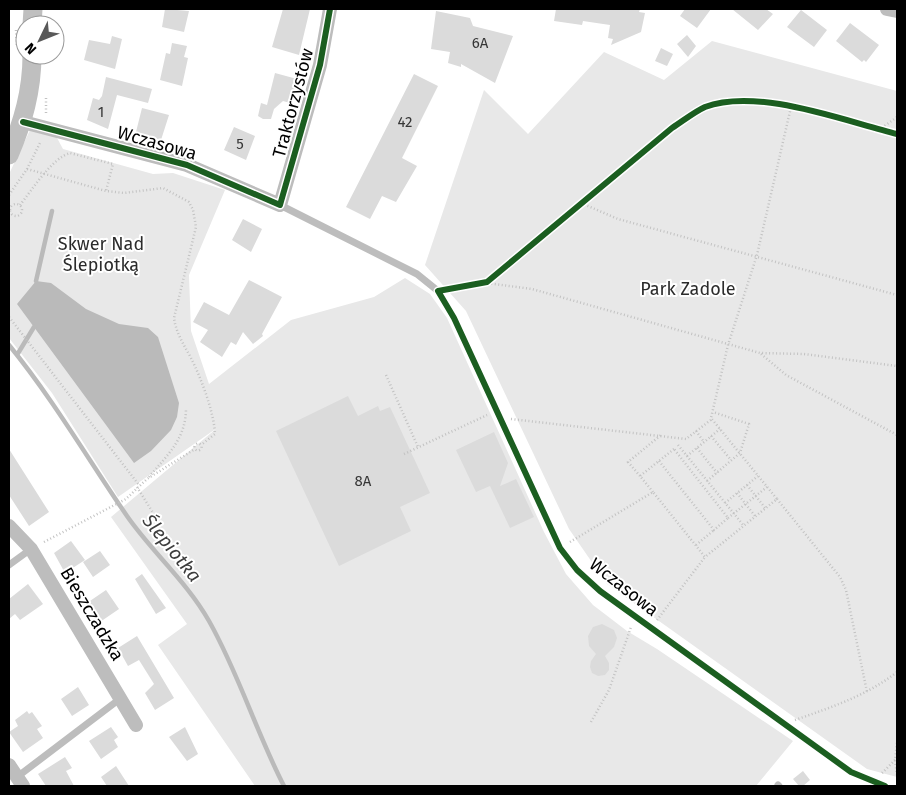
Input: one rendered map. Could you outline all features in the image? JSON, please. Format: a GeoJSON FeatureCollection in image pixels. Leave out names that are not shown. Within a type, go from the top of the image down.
{"type":"FeatureCollection","features":[{"type":"Feature","properties":{"kind":"street","name":"Traktorzystów"},"geometry":{"type":"LineString","coordinates":[[280,204],[320,65],[330,9]]}},
{"type":"Feature","properties":{"kind":"street"},"geometry":{"type":"LineString","coordinates":[[887,9],[897,11]]}},
{"type":"Feature","properties":{"kind":"street"},"geometry":{"type":"LineString","coordinates":[[9,155],[23,122],[30,85],[31,65]]}},
{"type":"Feature","properties":{"kind":"street","name":"Wczasowa"},"geometry":{"type":"LineString","coordinates":[[23,122],[187,165],[280,204]]}},
{"type":"Feature","properties":{"kind":"street","name":"Bieszczadzka"},"geometry":{"type":"LineString","coordinates":[[9,526],[31,549],[136,725]]}},
{"type":"Feature","properties":{"kind":"lane","name":"Wczasowa"},"geometry":{"type":"LineString","coordinates":[[280,204],[413,271],[438,291],[454,318],[560,548],[582,576],[634,616],[652,627],[851,772],[884,786]]}},
{"type":"Feature","properties":{"kind":"lane"},"geometry":{"type":"LineString","coordinates":[[9,565],[31,549]]}},
{"type":"Feature","properties":{"kind":"lane"},"geometry":{"type":"LineString","coordinates":[[16,776],[121,698]]}},
{"type":"Feature","properties":{"kind":"path"},"geometry":{"type":"LineString","coordinates":[[488,282],[672,128],[704,108],[730,101],[768,100],[897,134]]}},
{"type":"Feature","properties":{"kind":"path"},"geometry":{"type":"LineString","coordinates":[[640,476],[712,419],[728,345],[757,255],[791,107]]}},
{"type":"Feature","properties":{"kind":"path"},"geometry":{"type":"LineString","coordinates":[[879,130],[897,117]]}},
{"type":"Feature","properties":{"kind":"path"},"geometry":{"type":"LineString","coordinates":[[9,195],[27,170],[41,143],[45,128]]}},
{"type":"Feature","properties":{"kind":"path"},"geometry":{"type":"LineString","coordinates":[[20,205],[44,175],[65,154],[70,153],[113,164],[106,191]]}},
{"type":"Feature","properties":{"kind":"path"},"geometry":{"type":"LineString","coordinates":[[27,170],[106,191],[124,193],[163,188],[189,202],[193,210],[196,227],[174,318],[175,328],[192,360],[214,422],[215,434],[201,445],[200,449],[195,449],[147,479],[126,499],[31,549]]}},
{"type":"Feature","properties":{"kind":"path"},"geometry":{"type":"LineString","coordinates":[[581,203],[618,219],[757,255],[897,295]]}},
{"type":"Feature","properties":{"kind":"path"},"geometry":{"type":"LineString","coordinates":[[12,214],[10,204],[20,205]]}},
{"type":"Feature","properties":{"kind":"path"},"geometry":{"type":"LineString","coordinates":[[12,214],[16,216],[22,213],[20,205]]}},
{"type":"Feature","properties":{"kind":"path"},"geometry":{"type":"LineString","coordinates":[[9,218],[12,214]]}},
{"type":"Feature","properties":{"kind":"path"},"geometry":{"type":"LineString","coordinates":[[438,291],[488,282],[532,289],[760,353],[804,354],[897,366]]}},
{"type":"Feature","properties":{"kind":"path"},"geometry":{"type":"LineString","coordinates":[[9,317],[138,486],[155,516]]}},
{"type":"Feature","properties":{"kind":"path"},"geometry":{"type":"LineString","coordinates":[[760,353],[786,375],[897,435]]}},
{"type":"Feature","properties":{"kind":"path"},"geometry":{"type":"LineString","coordinates":[[386,375],[418,447]]}},
{"type":"Feature","properties":{"kind":"path"},"geometry":{"type":"LineString","coordinates":[[147,479],[181,436],[186,424],[186,408]]}},
{"type":"Feature","properties":{"kind":"path"},"geometry":{"type":"LineString","coordinates":[[707,481],[740,453],[749,424],[713,412]]}},
{"type":"Feature","properties":{"kind":"path"},"geometry":{"type":"LineString","coordinates":[[404,454],[498,414],[686,439]]}},
{"type":"Feature","properties":{"kind":"path"},"geometry":{"type":"LineString","coordinates":[[712,419],[840,577],[846,590],[867,692]]}},
{"type":"Feature","properties":{"kind":"path"},"geometry":{"type":"LineString","coordinates":[[686,456],[720,429]]}},
{"type":"Feature","properties":{"kind":"path"},"geometry":{"type":"LineString","coordinates":[[696,431],[704,442]]}},
{"type":"Feature","properties":{"kind":"path"},"geometry":{"type":"LineString","coordinates":[[661,435],[628,462],[705,557]]}},
{"type":"Feature","properties":{"kind":"path"},"geometry":{"type":"LineString","coordinates":[[711,436],[731,461]]}},
{"type":"Feature","properties":{"kind":"path"},"geometry":{"type":"LineString","coordinates":[[195,449],[195,444],[201,445]]}},
{"type":"Feature","properties":{"kind":"path"},"geometry":{"type":"LineString","coordinates":[[678,446],[744,526]]}},
{"type":"Feature","properties":{"kind":"path"},"geometry":{"type":"LineString","coordinates":[[697,448],[717,473]]}},
{"type":"Feature","properties":{"kind":"path"},"geometry":{"type":"LineString","coordinates":[[674,449],[728,518]]}},
{"type":"Feature","properties":{"kind":"path"},"geometry":{"type":"LineString","coordinates":[[659,461],[714,530]]}},
{"type":"Feature","properties":{"kind":"path"},"geometry":{"type":"LineString","coordinates":[[725,503],[758,476]]}},
{"type":"Feature","properties":{"kind":"path"},"geometry":{"type":"LineString","coordinates":[[747,485],[766,508]]}},
{"type":"Feature","properties":{"kind":"path"},"geometry":{"type":"LineString","coordinates":[[696,545],[767,487]]}},
{"type":"Feature","properties":{"kind":"path"},"geometry":{"type":"LineString","coordinates":[[560,548],[653,492]]}},
{"type":"Feature","properties":{"kind":"path"},"geometry":{"type":"LineString","coordinates":[[737,493],[755,516]]}},
{"type":"Feature","properties":{"kind":"path"},"geometry":{"type":"LineString","coordinates":[[652,627],[705,557],[777,499]]}},
{"type":"Feature","properties":{"kind":"path"},"geometry":{"type":"LineString","coordinates":[[591,722],[609,690],[634,616]]}},
{"type":"Feature","properties":{"kind":"path"},"geometry":{"type":"LineString","coordinates":[[784,723],[848,702],[897,672]]}},
{"type":"Feature","properties":{"kind":"path"},"geometry":{"type":"LineString","coordinates":[[897,743],[895,760],[897,775]]}},
{"type":"Feature","properties":{"kind":"path"},"geometry":{"type":"LineString","coordinates":[[873,782],[895,760]]}},
{"type":"Feature","properties":{"kind":"green space","name":"Park Zadole"},"geometry":{"type":"Polygon","coordinates":[[[712,41],[897,91],[897,777],[867,769],[607,584],[569,529],[466,311],[425,265],[484,90],[528,134],[604,52],[664,80],[712,41]]]}},
{"type":"Feature","properties":{"kind":"green space","name":"Skwer Nad Ślepiotką"},"geometry":{"type":"Polygon","coordinates":[[[30,130],[56,136],[63,149],[153,174],[173,173],[225,190],[189,275],[191,331],[209,384],[291,320],[374,297],[405,278],[430,294],[447,318],[544,532],[566,574],[593,605],[627,631],[657,649],[793,741],[756,786],[255,786],[158,645],[187,624],[111,517],[217,428],[118,497],[52,393],[9,338],[9,174],[30,130]]]}},
{"type":"Feature","properties":{"kind":"shaded area"},"geometry":{"type":"Polygon","coordinates":[[[36,281],[51,283],[86,309],[119,324],[148,328],[158,337],[179,403],[177,417],[171,430],[151,451],[134,463],[17,304],[36,281]]]}},
{"type":"Feature","properties":{"kind":"building"},"geometry":{"type":"Polygon","coordinates":[[[165,9],[189,11],[184,32],[162,27],[165,9]]]}},
{"type":"Feature","properties":{"kind":"building"},"geometry":{"type":"Polygon","coordinates":[[[283,9],[310,9],[299,55],[272,47],[283,9]]]}},
{"type":"Feature","properties":{"kind":"building"},"geometry":{"type":"Polygon","coordinates":[[[556,9],[640,9],[639,12],[645,13],[641,32],[611,45],[613,39],[608,38],[610,25],[583,21],[582,25],[554,21],[556,9]]]}},
{"type":"Feature","properties":{"kind":"building"},"geometry":{"type":"Polygon","coordinates":[[[685,9],[711,9],[697,28],[680,16],[685,9]]]}},
{"type":"Feature","properties":{"kind":"building"},"geometry":{"type":"Polygon","coordinates":[[[732,9],[766,9],[773,14],[758,30],[732,9]]]}},
{"type":"Feature","properties":{"kind":"building"},"geometry":{"type":"Polygon","coordinates":[[[801,10],[827,30],[814,47],[787,27],[801,10]]]}},
{"type":"Feature","properties":{"kind":"building"},"geometry":{"type":"Polygon","coordinates":[[[436,11],[470,18],[473,26],[513,36],[495,83],[461,64],[461,67],[448,63],[450,52],[431,49],[436,11]]]}},
{"type":"Feature","properties":{"kind":"building"},"geometry":{"type":"Polygon","coordinates":[[[850,23],[879,45],[866,62],[864,60],[862,62],[836,41],[850,23]]]}},
{"type":"Feature","properties":{"kind":"building"},"geometry":{"type":"Polygon","coordinates":[[[687,35],[696,46],[688,57],[677,44],[687,35]]]}},
{"type":"Feature","properties":{"kind":"building"},"geometry":{"type":"Polygon","coordinates":[[[112,36],[122,39],[115,69],[84,60],[89,40],[110,44],[112,36]]]}},
{"type":"Feature","properties":{"kind":"building"},"geometry":{"type":"Polygon","coordinates":[[[172,43],[187,46],[184,57],[188,58],[182,86],[160,80],[166,53],[170,54],[172,43]]]}},
{"type":"Feature","properties":{"kind":"building"},"geometry":{"type":"Polygon","coordinates":[[[661,48],[673,54],[667,66],[655,61],[661,48]]]}},
{"type":"Feature","properties":{"kind":"building"},"geometry":{"type":"Polygon","coordinates":[[[275,73],[297,79],[293,96],[290,103],[283,101],[274,109],[271,119],[263,119],[258,116],[261,103],[267,105],[275,73]]]}},
{"type":"Feature","properties":{"kind":"building"},"geometry":{"type":"Polygon","coordinates":[[[414,74],[438,86],[402,158],[417,166],[396,202],[382,196],[370,219],[346,207],[414,74]]]}},
{"type":"Feature","properties":{"kind":"building"},"geometry":{"type":"Polygon","coordinates":[[[106,77],[152,89],[148,103],[117,95],[108,129],[87,120],[93,98],[99,100],[102,96],[106,77]]]}},
{"type":"Feature","properties":{"kind":"building"},"geometry":{"type":"Polygon","coordinates":[[[142,108],[169,115],[161,140],[136,132],[142,108]]]}},
{"type":"Feature","properties":{"kind":"building"},"geometry":{"type":"Polygon","coordinates":[[[234,127],[255,136],[246,160],[224,150],[234,127]]]}},
{"type":"Feature","properties":{"kind":"building"},"geometry":{"type":"Polygon","coordinates":[[[243,219],[262,229],[251,252],[232,240],[243,219]]]}},
{"type":"Feature","properties":{"kind":"building"},"geometry":{"type":"Polygon","coordinates":[[[249,280],[282,297],[262,334],[263,336],[253,344],[243,332],[236,345],[231,342],[222,357],[200,342],[208,330],[193,322],[204,302],[229,315],[249,280]]]}},
{"type":"Feature","properties":{"kind":"building"},"geometry":{"type":"Polygon","coordinates":[[[348,396],[358,416],[378,406],[380,411],[390,407],[430,493],[400,507],[411,531],[339,566],[276,431],[348,396]]]}},
{"type":"Feature","properties":{"kind":"building"},"geometry":{"type":"Polygon","coordinates":[[[494,432],[508,463],[500,486],[516,479],[534,517],[510,528],[490,486],[476,492],[456,450],[494,432]]]}},
{"type":"Feature","properties":{"kind":"building"},"geometry":{"type":"Polygon","coordinates":[[[9,449],[49,512],[29,526],[9,495],[9,449]]]}},
{"type":"Feature","properties":{"kind":"building"},"geometry":{"type":"Polygon","coordinates":[[[71,541],[85,560],[65,573],[54,553],[71,541]]]}},
{"type":"Feature","properties":{"kind":"building"},"geometry":{"type":"Polygon","coordinates":[[[100,551],[110,565],[93,577],[83,562],[100,551]]]}},
{"type":"Feature","properties":{"kind":"building"},"geometry":{"type":"Polygon","coordinates":[[[142,574],[166,608],[156,614],[135,579],[142,574]]]}},
{"type":"Feature","properties":{"kind":"building"},"geometry":{"type":"Polygon","coordinates":[[[28,584],[43,604],[20,620],[15,614],[9,619],[9,599],[28,584]]]}},
{"type":"Feature","properties":{"kind":"building"},"geometry":{"type":"Polygon","coordinates":[[[106,590],[119,609],[100,622],[87,603],[106,590]]]}},
{"type":"Feature","properties":{"kind":"building"},"geometry":{"type":"Polygon","coordinates":[[[602,624],[614,630],[617,638],[614,647],[605,656],[609,663],[609,670],[605,675],[598,676],[592,673],[590,667],[591,661],[596,654],[589,646],[588,636],[593,627],[602,624]]]}},
{"type":"Feature","properties":{"kind":"building"},"geometry":{"type":"Polygon","coordinates":[[[137,636],[174,698],[155,710],[145,693],[154,684],[139,660],[128,666],[118,648],[137,636]]]}},
{"type":"Feature","properties":{"kind":"building"},"geometry":{"type":"Polygon","coordinates":[[[78,687],[89,705],[72,716],[61,699],[78,687]]]}},
{"type":"Feature","properties":{"kind":"building"},"geometry":{"type":"Polygon","coordinates":[[[27,711],[29,714],[32,712],[42,726],[37,729],[43,738],[23,752],[9,732],[18,726],[15,720],[27,711]]]}},
{"type":"Feature","properties":{"kind":"building"},"geometry":{"type":"Polygon","coordinates":[[[111,727],[118,737],[114,740],[118,747],[101,759],[89,741],[111,727]]]}},
{"type":"Feature","properties":{"kind":"building"},"geometry":{"type":"Polygon","coordinates":[[[185,727],[198,754],[187,761],[169,737],[185,727]]]}},
{"type":"Feature","properties":{"kind":"building"},"geometry":{"type":"Polygon","coordinates":[[[65,757],[72,768],[66,771],[74,786],[46,786],[38,774],[65,757]]]}},
{"type":"Feature","properties":{"kind":"building"},"geometry":{"type":"Polygon","coordinates":[[[116,766],[129,786],[107,786],[101,777],[116,766]]]}},
{"type":"Feature","properties":{"kind":"building"},"geometry":{"type":"Polygon","coordinates":[[[803,771],[810,780],[803,786],[799,786],[793,779],[803,771]]]}},
{"type":"Feature","properties":{"kind":"waterway"},"geometry":{"type":"LineString","coordinates":[[36,281],[52,211]]}},
{"type":"Feature","properties":{"kind":"waterway"},"geometry":{"type":"LineString","coordinates":[[17,355],[34,327]]}},
{"type":"Feature","properties":{"kind":"waterway","name":"Ślepiotka"},"geometry":{"type":"LineString","coordinates":[[9,345],[55,408],[127,516],[180,580],[209,621],[220,641],[284,786]]}},
{"type":"Feature","properties":{"kind":"cycle path"},"geometry":{"type":"LineString","coordinates":[[23,122],[187,165],[280,205],[320,65],[330,9]]}},
{"type":"Feature","properties":{"kind":"cycle path"},"geometry":{"type":"LineString","coordinates":[[885,786],[851,772],[600,591],[577,570],[560,548],[454,318],[438,291],[487,282],[672,128],[705,107],[726,102],[775,103],[827,114],[897,134]]}}]}
